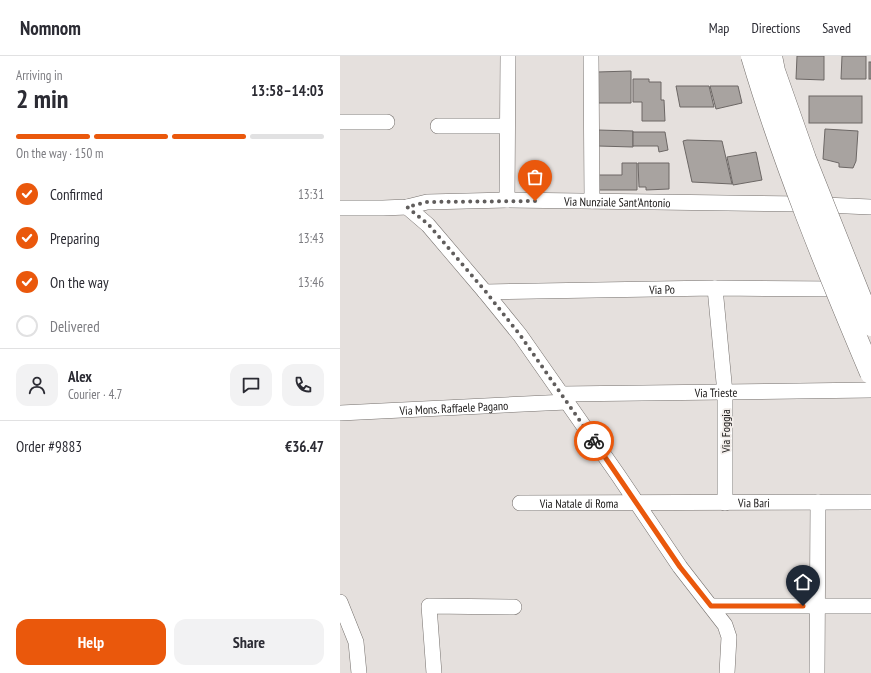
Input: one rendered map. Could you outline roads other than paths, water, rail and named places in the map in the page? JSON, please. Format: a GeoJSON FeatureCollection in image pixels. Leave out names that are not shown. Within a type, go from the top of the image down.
{"type":"FeatureCollection","features":[{"type":"Feature","properties":{"kind":"highway"},"geometry":{"type":"LineString","coordinates":[[752,56],[767,107],[825,264],[871,373]]}},
{"type":"Feature","properties":{"kind":"highway"},"geometry":{"type":"LineString","coordinates":[[771,56],[774,70],[805,160],[871,325]]}},
{"type":"Feature","properties":{"kind":"street"},"geometry":{"type":"LineString","coordinates":[[507,200],[508,56]]}},
{"type":"Feature","properties":{"kind":"street"},"geometry":{"type":"LineString","coordinates":[[591,56],[592,201]]}},
{"type":"Feature","properties":{"kind":"street"},"geometry":{"type":"LineString","coordinates":[[744,56],[801,204],[871,363]]}},
{"type":"Feature","properties":{"kind":"street"},"geometry":{"type":"LineString","coordinates":[[340,122],[387,122]]}},
{"type":"Feature","properties":{"kind":"street"},"geometry":{"type":"LineString","coordinates":[[438,126],[507,126]]}},
{"type":"Feature","properties":{"kind":"street","name":"Via Nunziale Sant'Antonio"},"geometry":{"type":"LineString","coordinates":[[340,208],[407,207],[427,202],[507,200],[801,204],[871,207]]}},
{"type":"Feature","properties":{"kind":"street","name":"Via Natale di Roma"},"geometry":{"type":"LineString","coordinates":[[407,207],[428,224],[486,292],[520,335],[680,567],[725,625],[729,637],[727,673]]}},
{"type":"Feature","properties":{"kind":"street","name":"Via Po"},"geometry":{"type":"LineString","coordinates":[[486,292],[715,288],[838,289]]}},
{"type":"Feature","properties":{"kind":"street","name":"Via Foggia"},"geometry":{"type":"LineString","coordinates":[[715,288],[725,392],[725,503]]}},
{"type":"Feature","properties":{"kind":"street","name":"Via Trieste"},"geometry":{"type":"LineString","coordinates":[[564,398],[725,392],[871,390]]}},
{"type":"Feature","properties":{"kind":"street","name":"Via Mons. Raffaele Pagano"},"geometry":{"type":"LineString","coordinates":[[340,413],[564,398]]}},
{"type":"Feature","properties":{"kind":"street"},"geometry":{"type":"LineString","coordinates":[[817,673],[818,502]]}},
{"type":"Feature","properties":{"kind":"street","name":"Via Bari"},"geometry":{"type":"LineString","coordinates":[[637,503],[871,502]]}},
{"type":"Feature","properties":{"kind":"street","name":"Via Natale di Roma"},"geometry":{"type":"LineString","coordinates":[[520,503],[637,503]]}},
{"type":"Feature","properties":{"kind":"street"},"geometry":{"type":"LineString","coordinates":[[340,602],[356,642],[359,673]]}},
{"type":"Feature","properties":{"kind":"street"},"geometry":{"type":"LineString","coordinates":[[434,673],[430,606],[514,608]]}},
{"type":"Feature","properties":{"kind":"street"},"geometry":{"type":"LineString","coordinates":[[711,606],[871,606]]}}]}
